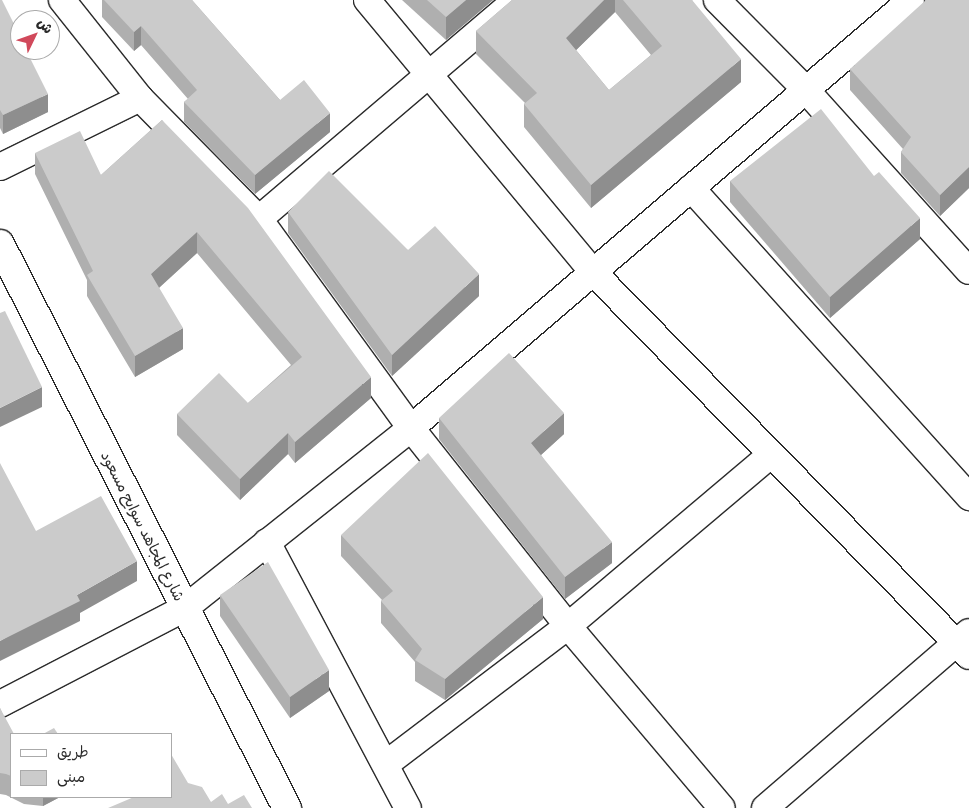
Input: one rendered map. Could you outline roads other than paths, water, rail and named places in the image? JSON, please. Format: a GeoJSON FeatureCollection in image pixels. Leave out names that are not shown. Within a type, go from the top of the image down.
{"type":"FeatureCollection","features":[{"type":"Feature","properties":{"kind":"street"},"geometry":{"type":"LineString","coordinates":[[366,0],[432,74],[591,270],[770,456],[965,644],[765,808]]}},
{"type":"Feature","properties":{"kind":"street"},"geometry":{"type":"LineString","coordinates":[[259,219],[432,74],[516,0]]}},
{"type":"Feature","properties":{"kind":"street"},"geometry":{"type":"LineString","coordinates":[[717,0],[804,88],[969,271]]}},
{"type":"Feature","properties":{"kind":"street"},"geometry":{"type":"LineString","coordinates":[[0,704],[185,608],[411,428],[591,270],[691,188],[804,88],[911,0]]}},
{"type":"Feature","properties":{"kind":"street"},"geometry":{"type":"LineString","coordinates":[[72,4],[140,98],[259,219],[411,428],[568,626],[722,808]]}},
{"type":"Feature","properties":{"kind":"street"},"geometry":{"type":"LineString","coordinates":[[0,166],[140,98]]}},
{"type":"Feature","properties":{"kind":"street"},"geometry":{"type":"LineString","coordinates":[[691,188],[969,497]]}},
{"type":"Feature","properties":{"kind":"street","name":"شارع المجاهد سوايح مسعود"},"geometry":{"type":"LineString","coordinates":[[1,248],[287,808]]}},
{"type":"Feature","properties":{"kind":"street"},"geometry":{"type":"LineString","coordinates":[[386,764],[568,626],[770,456]]}},
{"type":"Feature","properties":{"kind":"street"},"geometry":{"type":"LineString","coordinates":[[267,542],[408,808]]}}]}
